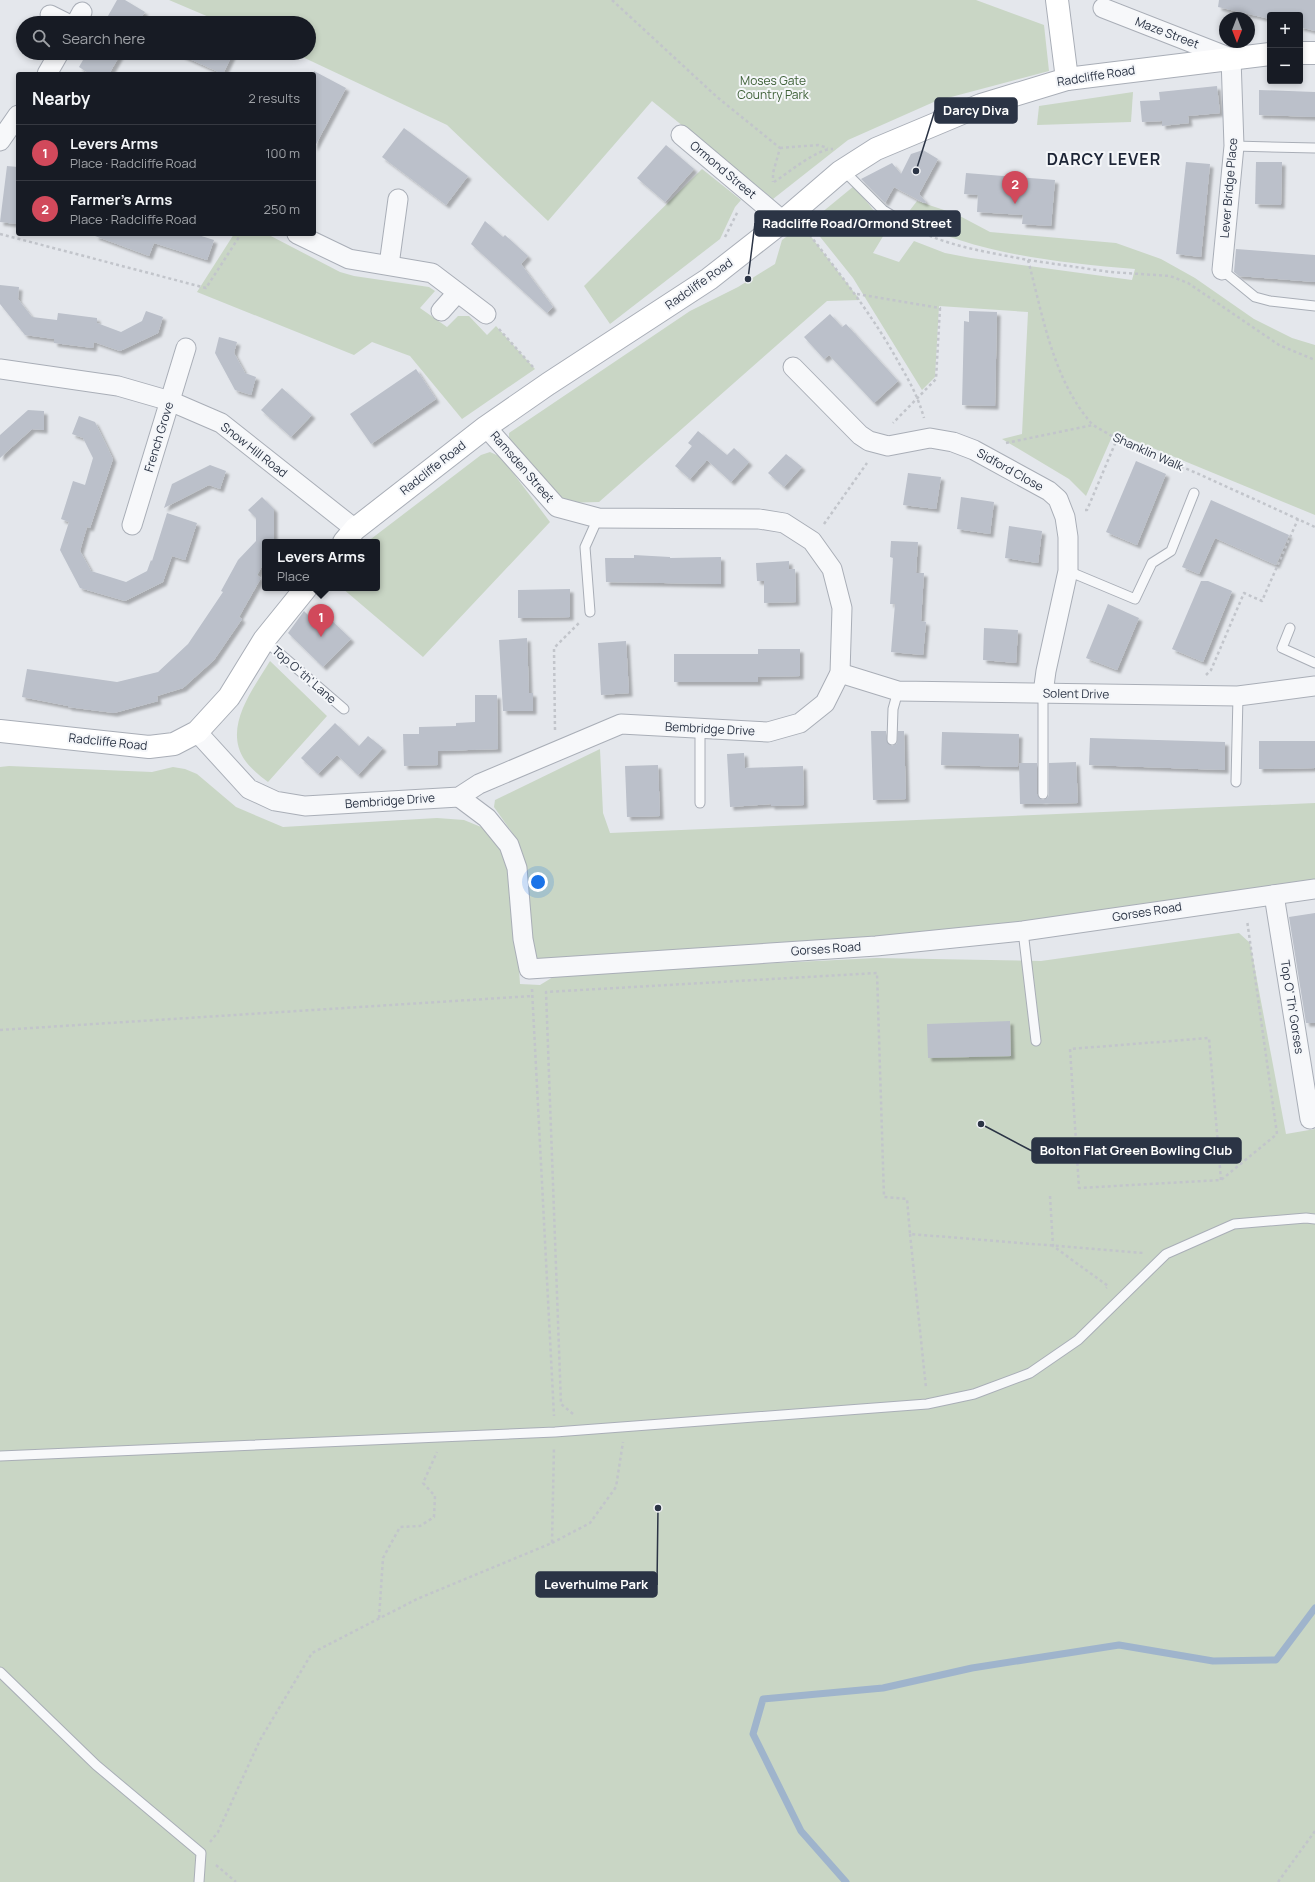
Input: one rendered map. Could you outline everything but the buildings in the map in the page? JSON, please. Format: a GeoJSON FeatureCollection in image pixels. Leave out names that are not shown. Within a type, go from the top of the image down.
{"type":"FeatureCollection","features":[{"type":"Feature","properties":{"kind":"main road"},"geometry":{"type":"LineString","coordinates":[[1054,1],[1067,79]]}},
{"type":"Feature","properties":{"kind":"main road"},"geometry":{"type":"LineString","coordinates":[[1303,53],[1315,53]]}},
{"type":"Feature","properties":{"kind":"main road","name":"Radcliffe Road"},"geometry":{"type":"LineString","coordinates":[[349,535],[486,427],[548,384],[709,279],[788,217],[842,171],[876,149],[918,130],[981,105],[1067,79],[1267,54]]}},
{"type":"Feature","properties":{"kind":"main road","name":"Radcliffe Road"},"geometry":{"type":"LineString","coordinates":[[1,731],[148,747],[174,744],[197,732],[229,697],[264,640],[304,591]]}},
{"type":"Feature","properties":{"kind":"street","name":"Maze Street"},"geometry":{"type":"LineString","coordinates":[[1103,8],[1231,58]]}},
{"type":"Feature","properties":{"kind":"street","name":"Lever Bridge Place"},"geometry":{"type":"LineString","coordinates":[[1222,270],[1234,146],[1231,58]]}},
{"type":"Feature","properties":{"kind":"street"},"geometry":{"type":"LineString","coordinates":[[48,72],[55,60]]}},
{"type":"Feature","properties":{"kind":"street","name":"Ormond Street"},"geometry":{"type":"LineString","coordinates":[[681,136],[788,217]]}},
{"type":"Feature","properties":{"kind":"street"},"geometry":{"type":"LineString","coordinates":[[389,265],[398,200]]}},
{"type":"Feature","properties":{"kind":"street"},"geometry":{"type":"LineString","coordinates":[[301,236],[349,259],[389,265],[432,274],[486,314]]}},
{"type":"Feature","properties":{"kind":"street"},"geometry":{"type":"LineString","coordinates":[[441,311],[457,293]]}},
{"type":"Feature","properties":{"kind":"street","name":"French Grove"},"geometry":{"type":"LineString","coordinates":[[132,525],[186,348]]}},
{"type":"Feature","properties":{"kind":"street","name":"Sidford Close"},"geometry":{"type":"LineString","coordinates":[[793,367],[860,435],[878,443],[897,445],[930,438],[953,442],[974,450],[1049,491],[1058,499],[1065,517],[1068,536],[1068,572],[1046,671],[1043,694]]}},
{"type":"Feature","properties":{"kind":"street","name":"Snow Hill Road"},"geometry":{"type":"LineString","coordinates":[[0,369],[118,386],[170,401],[221,423],[349,535]]}},
{"type":"Feature","properties":{"kind":"street","name":"Ramsden Street"},"geometry":{"type":"LineString","coordinates":[[486,427],[557,507]]}},
{"type":"Feature","properties":{"kind":"street","name":"Bembridge Drive"},"geometry":{"type":"LineString","coordinates":[[197,732],[249,790],[275,801],[305,806],[459,796],[479,784],[621,724],[768,732],[800,723],[825,703],[840,673],[842,608],[832,569],[812,541],[784,523],[759,519],[598,518],[557,507]]}},
{"type":"Feature","properties":{"kind":"street","name":"Solent Drive"},"geometry":{"type":"LineString","coordinates":[[840,673],[898,691],[1238,696],[1315,686]]}},
{"type":"Feature","properties":{"kind":"street","name":"Gorses Road"},"geometry":{"type":"LineString","coordinates":[[459,796],[487,818],[509,845],[517,868],[523,939],[529,969],[876,946],[1022,931],[1243,898],[1315,889]]}},
{"type":"Feature","properties":{"kind":"street","name":"Top O' Th' Gorses"},"geometry":{"type":"LineString","coordinates":[[1274,895],[1313,1119]]}},
{"type":"Feature","properties":{"kind":"lane"},"geometry":{"type":"LineString","coordinates":[[1234,146],[1315,148]]}},
{"type":"Feature","properties":{"kind":"lane"},"geometry":{"type":"LineString","coordinates":[[842,171],[883,210],[900,221]]}},
{"type":"Feature","properties":{"kind":"lane"},"geometry":{"type":"LineString","coordinates":[[1222,270],[1255,297],[1270,301],[1315,306]]}},
{"type":"Feature","properties":{"kind":"lane"},"geometry":{"type":"LineString","coordinates":[[1068,572],[1135,599],[1152,563],[1171,551],[1194,493]]}},
{"type":"Feature","properties":{"kind":"lane"},"geometry":{"type":"LineString","coordinates":[[590,612],[585,547],[598,518]]}},
{"type":"Feature","properties":{"kind":"lane"},"geometry":{"type":"LineString","coordinates":[[1290,628],[1282,648],[1315,663]]}},
{"type":"Feature","properties":{"kind":"lane","name":"Top O' th' Lane"},"geometry":{"type":"LineString","coordinates":[[264,640],[344,710]]}},
{"type":"Feature","properties":{"kind":"lane"},"geometry":{"type":"LineString","coordinates":[[892,740],[893,710],[898,691]]}},
{"type":"Feature","properties":{"kind":"lane"},"geometry":{"type":"LineString","coordinates":[[1043,694],[1043,794]]}},
{"type":"Feature","properties":{"kind":"lane"},"geometry":{"type":"LineString","coordinates":[[1236,782],[1238,696]]}},
{"type":"Feature","properties":{"kind":"lane"},"geometry":{"type":"LineString","coordinates":[[700,728],[700,803]]}},
{"type":"Feature","properties":{"kind":"lane"},"geometry":{"type":"LineString","coordinates":[[1022,931],[1036,1041]]}},
{"type":"Feature","properties":{"kind":"lane"},"geometry":{"type":"LineString","coordinates":[[0,1456],[555,1432],[626,1428],[927,1404],[974,1394],[1030,1373],[1078,1340],[1166,1254],[1234,1224],[1306,1218],[1315,1219]]}},
{"type":"Feature","properties":{"kind":"lane"},"geometry":{"type":"LineString","coordinates":[[0,1672],[96,1765],[202,1853],[199,1882]]}},
{"type":"Feature","properties":{"kind":"path"},"geometry":{"type":"LineString","coordinates":[[612,0],[717,97],[780,148],[818,145],[829,148]]}},
{"type":"Feature","properties":{"kind":"path"},"geometry":{"type":"LineString","coordinates":[[773,182],[773,173],[780,148]]}},
{"type":"Feature","properties":{"kind":"path"},"geometry":{"type":"LineString","coordinates":[[788,217],[856,294],[886,339],[918,397],[930,438]]}},
{"type":"Feature","properties":{"kind":"path"},"geometry":{"type":"LineString","coordinates":[[900,221],[929,236],[957,246],[1028,260],[1110,272],[1170,276],[1188,283],[1279,344],[1315,360]]}},
{"type":"Feature","properties":{"kind":"path"},"geometry":{"type":"LineString","coordinates":[[0,234],[206,288],[241,236]]}},
{"type":"Feature","properties":{"kind":"path","name":"Shanklin Walk"},"geometry":{"type":"LineString","coordinates":[[1028,260],[1057,363],[1071,396],[1081,412],[1093,425],[1117,439],[1201,475],[1315,527]]}},
{"type":"Feature","properties":{"kind":"path"},"geometry":{"type":"LineString","coordinates":[[812,541],[878,443],[918,397],[936,379],[940,308],[856,294]]}},
{"type":"Feature","properties":{"kind":"path"},"geometry":{"type":"LineString","coordinates":[[486,314],[548,384]]}},
{"type":"Feature","properties":{"kind":"path"},"geometry":{"type":"LineString","coordinates":[[974,450],[1093,425]]}},
{"type":"Feature","properties":{"kind":"path"},"geometry":{"type":"LineString","coordinates":[[1065,517],[1087,510],[1117,439]]}},
{"type":"Feature","properties":{"kind":"path"},"geometry":{"type":"LineString","coordinates":[[1189,695],[1210,670],[1244,593],[1262,601],[1298,519]]}},
{"type":"Feature","properties":{"kind":"path"},"geometry":{"type":"LineString","coordinates":[[555,752],[554,648],[590,612]]}},
{"type":"Feature","properties":{"kind":"path"},"geometry":{"type":"LineString","coordinates":[[1221,1180],[1209,1038],[1070,1049],[1079,1188],[1221,1180],[1277,1134],[1243,898]]}},
{"type":"Feature","properties":{"kind":"path"},"geometry":{"type":"LineString","coordinates":[[580,1414],[572,1414],[561,1404],[546,992],[877,973],[884,1197],[907,1199],[927,1404]]}},
{"type":"Feature","properties":{"kind":"path"},"geometry":{"type":"LineString","coordinates":[[0,1030],[532,996],[555,1432],[552,1543]]}},
{"type":"Feature","properties":{"kind":"path"},"geometry":{"type":"LineString","coordinates":[[1050,1196],[1053,1246]]}},
{"type":"Feature","properties":{"kind":"path"},"geometry":{"type":"LineString","coordinates":[[910,1234],[1166,1254]]}},
{"type":"Feature","properties":{"kind":"path"},"geometry":{"type":"LineString","coordinates":[[1053,1246],[1108,1286],[1102,1292]]}},
{"type":"Feature","properties":{"kind":"path"},"geometry":{"type":"LineString","coordinates":[[236,1882],[202,1853],[218,1832],[260,1740],[312,1653],[417,1599],[552,1543],[590,1523],[616,1487],[626,1428]]}},
{"type":"Feature","properties":{"kind":"path"},"geometry":{"type":"LineString","coordinates":[[379,1619],[383,1558],[400,1527],[420,1526],[434,1517],[435,1496],[423,1483],[444,1437]]}},
{"type":"Feature","properties":{"kind":"path"},"geometry":{"type":"LineString","coordinates":[[1278,1882],[1315,1830]]}},
{"type":"Feature","properties":{"kind":"green space","name":"Moses Gate Country Park"},"geometry":{"type":"Polygon","coordinates":[[[169,0],[976,0],[1044,25],[1049,71],[936,101],[848,140],[773,199],[652,101],[548,221],[447,125],[309,60],[316,60],[316,16],[207,16],[169,0]]]}},
{"type":"Feature","properties":{"kind":"green space"},"geometry":{"type":"Polygon","coordinates":[[[1133,92],[1131,122],[1037,125],[1039,106],[1133,92]]]}},
{"type":"Feature","properties":{"kind":"green space"},"geometry":{"type":"Polygon","coordinates":[[[702,169],[741,200],[735,207],[720,239],[610,324],[584,286],[702,169]]]}},
{"type":"Feature","properties":{"kind":"green space"},"geometry":{"type":"Polygon","coordinates":[[[854,186],[888,228],[873,253],[899,262],[914,241],[945,253],[971,258],[1132,280],[1135,269],[1076,263],[1016,254],[987,248],[931,230],[904,218],[917,201],[956,214],[990,232],[1116,243],[1161,259],[1195,278],[1254,319],[1292,338],[1315,345],[1315,515],[1114,432],[1086,496],[1069,479],[1002,439],[1022,434],[1028,312],[939,306],[935,377],[922,390],[853,278],[809,223],[854,186]]]}},
{"type":"Feature","properties":{"kind":"green space"},"geometry":{"type":"Polygon","coordinates":[[[802,225],[860,300],[827,301],[599,502],[562,503],[509,441],[509,433],[690,311],[738,287],[775,264],[782,240],[802,225]]]}},
{"type":"Feature","properties":{"kind":"green space"},"geometry":{"type":"Polygon","coordinates":[[[233,236],[271,236],[340,272],[354,276],[429,287],[435,291],[420,308],[447,327],[458,316],[469,316],[487,335],[496,326],[535,369],[462,419],[410,356],[372,342],[354,355],[197,292],[233,236]]]}},
{"type":"Feature","properties":{"kind":"green space"},"geometry":{"type":"Polygon","coordinates":[[[490,452],[501,457],[550,522],[423,657],[346,591],[380,591],[380,539],[371,539],[481,455],[490,452]]]}},
{"type":"Feature","properties":{"kind":"green space"},"geometry":{"type":"Polygon","coordinates":[[[270,661],[327,716],[268,782],[244,759],[238,746],[237,734],[243,708],[249,695],[270,661]]]}},
{"type":"Feature","properties":{"kind":"green space"},"geometry":{"type":"Polygon","coordinates":[[[600,749],[603,813],[610,833],[1315,803],[1315,889],[876,946],[533,961],[525,877],[518,841],[494,807],[495,800],[600,749]]]}},
{"type":"Feature","properties":{"kind":"green space"},"geometry":{"type":"Polygon","coordinates":[[[9,766],[152,772],[173,767],[185,769],[197,774],[236,807],[283,827],[437,818],[464,820],[486,829],[504,848],[513,878],[520,984],[540,985],[558,974],[876,958],[1041,961],[1239,933],[1250,943],[1286,1134],[1315,1129],[1315,1882],[0,1882],[0,767],[9,766]]]}},
{"type":"Feature","properties":{"kind":"waterway"},"geometry":{"type":"LineString","coordinates":[[846,1882],[801,1831],[753,1734],[763,1699],[883,1688],[972,1668],[1119,1645],[1213,1661],[1276,1660],[1315,1608]]}},
{"type":"Feature","properties":{"kind":"place","name":"Darcy Diva"},"geometry":{"type":"Point","coordinates":[916,171]}},
{"type":"Feature","properties":{"kind":"place","name":"Farmer's Arms"},"geometry":{"type":"Point","coordinates":[1015,204]}},
{"type":"Feature","properties":{"kind":"place","name":"Radcliffe Road/Ormond Street"},"geometry":{"type":"Point","coordinates":[748,279]}},
{"type":"Feature","properties":{"kind":"place","name":"Levers Arms"},"geometry":{"type":"Point","coordinates":[321,637]}},
{"type":"Feature","properties":{"kind":"place","name":"Bolton Flat Green Bowling Club"},"geometry":{"type":"Point","coordinates":[981,1124]}},
{"type":"Feature","properties":{"kind":"place","name":"Leverhulme Park"},"geometry":{"type":"Point","coordinates":[658,1508]}},
{"type":"Feature","properties":{"kind":"district","name":"DARCY LEVER"},"geometry":{"type":"Point","coordinates":[1104,159]}}]}
